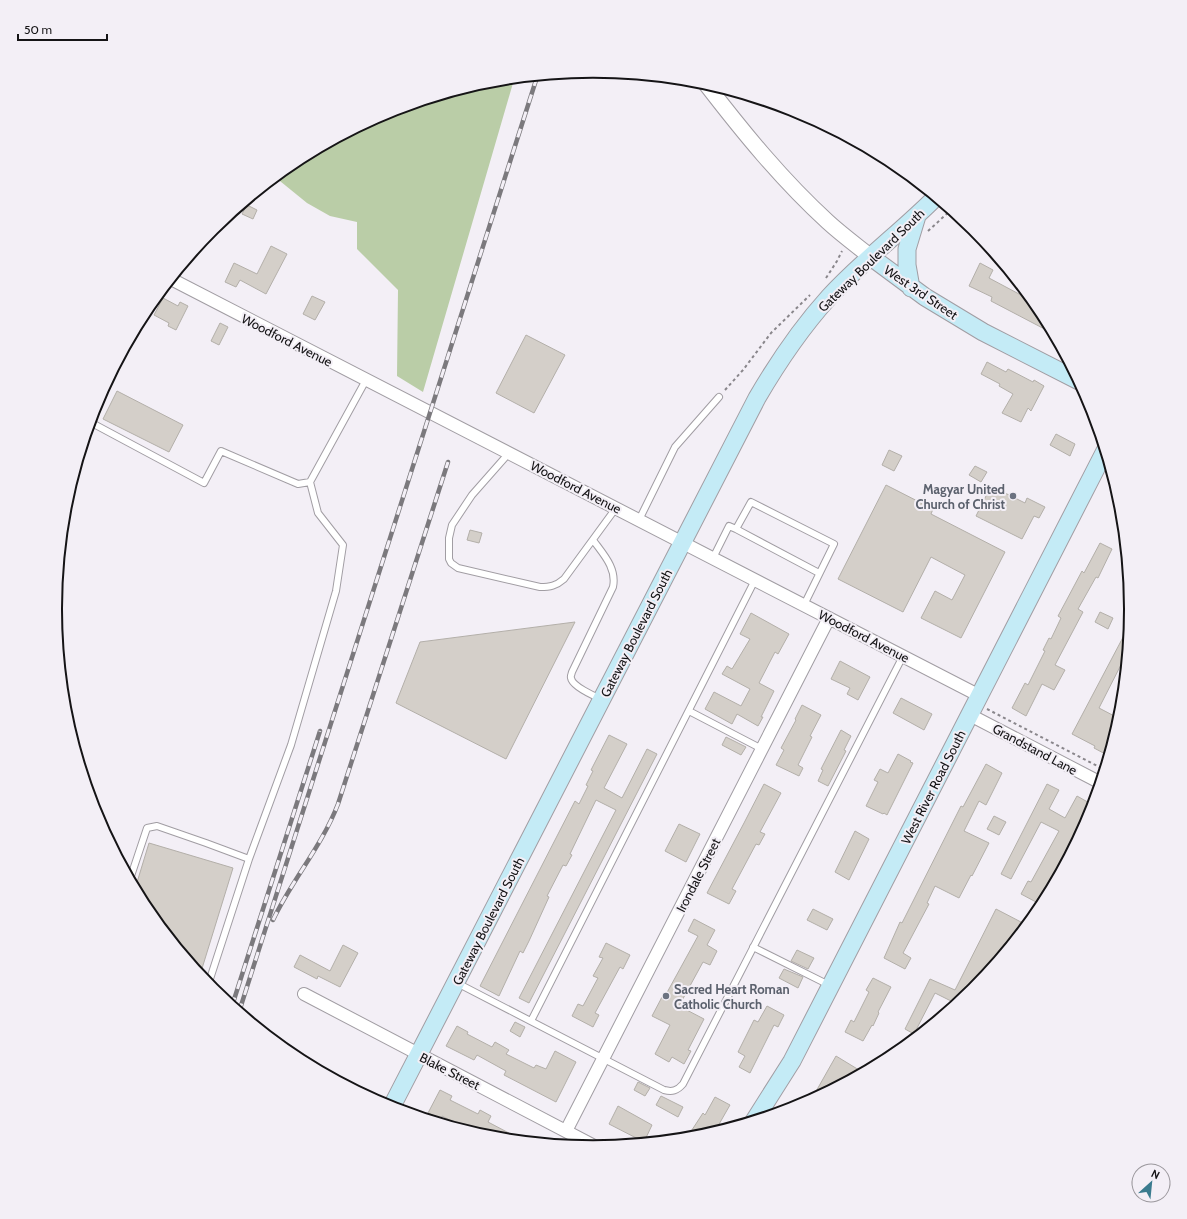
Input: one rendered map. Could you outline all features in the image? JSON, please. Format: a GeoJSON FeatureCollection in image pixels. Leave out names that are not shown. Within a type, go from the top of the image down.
{"type":"FeatureCollection","features":[{"type":"Feature","properties":{"kind":"main road","name":"Gateway Boulevard South"},"geometry":{"type":"LineString","coordinates":[[394,1102],[682,542],[757,398],[778,362],[802,328],[829,297],[932,200]]}},
{"type":"Feature","properties":{"kind":"main road"},"geometry":{"type":"LineString","coordinates":[[911,288],[907,265],[907,249],[918,214]]}},
{"type":"Feature","properties":{"kind":"main road","name":"West 3rd Street"},"geometry":{"type":"LineString","coordinates":[[871,257],[911,288],[983,332],[1071,377]]}},
{"type":"Feature","properties":{"kind":"main road","name":"West River Road South"},"geometry":{"type":"LineString","coordinates":[[758,1115],[792,1061],[1102,456]]}},
{"type":"Feature","properties":{"kind":"street","name":"West 3rd Street"},"geometry":{"type":"LineString","coordinates":[[712,91],[780,175],[828,222],[871,257]]}},
{"type":"Feature","properties":{"kind":"street","name":"Woodford Avenue"},"geometry":{"type":"LineString","coordinates":[[176,281],[903,656],[975,705]]}},
{"type":"Feature","properties":{"kind":"street","name":"Irondale Street"},"geometry":{"type":"LineString","coordinates":[[566,1131],[830,618]]}},
{"type":"Feature","properties":{"kind":"street","name":"Grandstand Lane"},"geometry":{"type":"LineString","coordinates":[[975,705],[1097,780]]}},
{"type":"Feature","properties":{"kind":"street","name":"Blake Street"},"geometry":{"type":"LineString","coordinates":[[304,994],[584,1141]]}},
{"type":"Feature","properties":{"kind":"lane"},"geometry":{"type":"LineString","coordinates":[[211,977],[249,859],[291,745],[336,591],[343,545],[318,513],[310,482],[366,380]]}},
{"type":"Feature","properties":{"kind":"lane"},"geometry":{"type":"LineString","coordinates":[[639,520],[675,447],[719,397]]}},
{"type":"Feature","properties":{"kind":"lane"},"geometry":{"type":"LineString","coordinates":[[95,425],[204,483],[220,451],[298,484],[310,482]]}},
{"type":"Feature","properties":{"kind":"lane"},"geometry":{"type":"LineString","coordinates":[[509,453],[472,495],[452,525],[449,538],[451,562],[458,568],[540,587],[558,584],[564,579],[616,508]]}},
{"type":"Feature","properties":{"kind":"lane"},"geometry":{"type":"LineString","coordinates":[[736,529],[751,502],[834,544],[804,605]]}},
{"type":"Feature","properties":{"kind":"lane"},"geometry":{"type":"LineString","coordinates":[[713,558],[729,526],[819,573]]}},
{"type":"Feature","properties":{"kind":"lane"},"geometry":{"type":"LineString","coordinates":[[592,540],[610,562],[615,579],[613,587],[570,678],[579,688],[601,700]]}},
{"type":"Feature","properties":{"kind":"lane"},"geometry":{"type":"LineString","coordinates":[[531,1021],[755,580]]}},
{"type":"Feature","properties":{"kind":"lane"},"geometry":{"type":"LineString","coordinates":[[456,983],[664,1090],[671,1092],[679,1089],[683,1084],[903,656]]}},
{"type":"Feature","properties":{"kind":"lane"},"geometry":{"type":"LineString","coordinates":[[689,711],[762,749]]}},
{"type":"Feature","properties":{"kind":"lane"},"geometry":{"type":"LineString","coordinates":[[132,873],[147,828],[157,826],[206,842],[249,859]]}},
{"type":"Feature","properties":{"kind":"lane"},"geometry":{"type":"LineString","coordinates":[[753,948],[831,986]]}},
{"type":"Feature","properties":{"kind":"path"},"geometry":{"type":"LineString","coordinates":[[927,233],[947,213]]}},
{"type":"Feature","properties":{"kind":"path"},"geometry":{"type":"LineString","coordinates":[[822,282],[832,271],[842,251]]}},
{"type":"Feature","properties":{"kind":"path"},"geometry":{"type":"LineString","coordinates":[[719,397],[743,370],[770,333],[813,292]]}},
{"type":"Feature","properties":{"kind":"path"},"geometry":{"type":"LineString","coordinates":[[975,705],[992,711],[1101,768]]}},
{"type":"Feature","properties":{"kind":"green space"},"geometry":{"type":"Polygon","coordinates":[[[512,85],[423,392],[397,376],[398,290],[357,249],[357,222],[330,216],[307,203],[280,181],[328,149],[390,118],[423,106],[456,96],[512,85]]]}},
{"type":"Feature","properties":{"kind":"building"},"geometry":{"type":"Polygon","coordinates":[[[248,206],[257,210],[253,219],[242,214],[248,206]]]}},
{"type":"Feature","properties":{"kind":"building"},"geometry":{"type":"Polygon","coordinates":[[[271,246],[287,254],[266,294],[240,280],[236,287],[225,282],[234,263],[257,274],[271,246]]]}},
{"type":"Feature","properties":{"kind":"building"},"geometry":{"type":"Polygon","coordinates":[[[980,263],[993,270],[989,278],[1022,295],[1045,329],[991,301],[992,297],[969,286],[980,263]]]}},
{"type":"Feature","properties":{"kind":"building"},"geometry":{"type":"Polygon","coordinates":[[[312,296],[325,302],[315,320],[303,314],[312,296]]]}},
{"type":"Feature","properties":{"kind":"building"},"geometry":{"type":"Polygon","coordinates":[[[163,298],[178,306],[180,302],[188,306],[176,330],[168,326],[169,323],[154,315],[163,298]]]}},
{"type":"Feature","properties":{"kind":"building"},"geometry":{"type":"Polygon","coordinates":[[[220,323],[228,327],[219,345],[211,341],[220,323]]]}},
{"type":"Feature","properties":{"kind":"building"},"geometry":{"type":"Polygon","coordinates":[[[526,335],[565,355],[534,413],[496,393],[526,335]]]}},
{"type":"Feature","properties":{"kind":"building"},"geometry":{"type":"Polygon","coordinates":[[[987,362],[1006,372],[1008,369],[1044,386],[1031,411],[1028,408],[1021,422],[1002,413],[1013,394],[999,386],[1000,384],[981,374],[987,362]]]}},
{"type":"Feature","properties":{"kind":"building"},"geometry":{"type":"Polygon","coordinates":[[[117,391],[183,425],[169,452],[103,419],[117,391]]]}},
{"type":"Feature","properties":{"kind":"building"},"geometry":{"type":"Polygon","coordinates":[[[1056,434],[1075,444],[1070,456],[1050,445],[1056,434]]]}},
{"type":"Feature","properties":{"kind":"building"},"geometry":{"type":"Polygon","coordinates":[[[889,450],[902,456],[894,471],[882,465],[889,450]]]}},
{"type":"Feature","properties":{"kind":"building"},"geometry":{"type":"Polygon","coordinates":[[[975,466],[987,472],[981,482],[969,475],[975,466]]]}},
{"type":"Feature","properties":{"kind":"building"},"geometry":{"type":"Polygon","coordinates":[[[886,485],[933,509],[931,514],[1005,552],[961,638],[921,618],[935,591],[952,600],[965,575],[931,557],[903,612],[838,579],[886,485]]]}},
{"type":"Feature","properties":{"kind":"building"},"geometry":{"type":"Polygon","coordinates":[[[991,486],[1025,503],[1027,498],[1045,507],[1039,518],[1034,516],[1022,539],[976,516],[991,486]]]}},
{"type":"Feature","properties":{"kind":"building"},"geometry":{"type":"Polygon","coordinates":[[[470,530],[482,533],[479,543],[467,540],[470,530]]]}},
{"type":"Feature","properties":{"kind":"building"},"geometry":{"type":"Polygon","coordinates":[[[1100,543],[1112,549],[1098,578],[1096,577],[1078,609],[1083,612],[1055,665],[1065,670],[1054,690],[1042,684],[1026,716],[1012,708],[1025,683],[1028,685],[1045,651],[1043,650],[1049,638],[1051,639],[1061,618],[1058,616],[1082,571],[1084,573],[1100,543]]]}},
{"type":"Feature","properties":{"kind":"building"},"geometry":{"type":"Polygon","coordinates":[[[1100,612],[1113,618],[1108,629],[1095,622],[1100,612]]]}},
{"type":"Feature","properties":{"kind":"building"},"geometry":{"type":"Polygon","coordinates":[[[751,613],[789,634],[778,654],[775,652],[759,683],[774,691],[758,726],[737,714],[732,724],[705,709],[714,692],[741,706],[750,689],[722,674],[727,666],[732,669],[750,639],[740,634],[751,613]]]}},
{"type":"Feature","properties":{"kind":"building"},"geometry":{"type":"Polygon","coordinates":[[[575,622],[506,759],[396,703],[420,642],[575,622]]]}},
{"type":"Feature","properties":{"kind":"building"},"geometry":{"type":"Polygon","coordinates":[[[1124,635],[1122,663],[1099,708],[1114,716],[1105,754],[1094,748],[1095,746],[1072,734],[1124,635]]]}},
{"type":"Feature","properties":{"kind":"building"},"geometry":{"type":"Polygon","coordinates":[[[840,661],[870,677],[858,700],[847,694],[850,688],[831,679],[840,661]]]}},
{"type":"Feature","properties":{"kind":"building"},"geometry":{"type":"Polygon","coordinates":[[[901,698],[932,714],[924,730],[893,713],[901,698]]]}},
{"type":"Feature","properties":{"kind":"building"},"geometry":{"type":"Polygon","coordinates":[[[802,705],[821,715],[810,736],[812,737],[798,765],[803,768],[799,776],[776,765],[784,750],[781,748],[802,705]]]}},
{"type":"Feature","properties":{"kind":"building"},"geometry":{"type":"Polygon","coordinates":[[[841,730],[851,736],[844,750],[846,751],[828,786],[818,781],[823,770],[821,769],[841,730]]]}},
{"type":"Feature","properties":{"kind":"building"},"geometry":{"type":"Polygon","coordinates":[[[609,735],[627,744],[604,788],[622,798],[647,749],[657,754],[529,1003],[519,998],[616,810],[596,800],[570,854],[572,855],[566,866],[563,865],[547,896],[549,897],[529,941],[523,953],[520,951],[499,996],[480,986],[575,801],[579,804],[588,786],[586,785],[593,771],[591,770],[609,735]]]}},
{"type":"Feature","properties":{"kind":"building"},"geometry":{"type":"Polygon","coordinates":[[[726,737],[746,747],[741,755],[722,745],[726,737]]]}},
{"type":"Feature","properties":{"kind":"building"},"geometry":{"type":"Polygon","coordinates":[[[898,754],[913,763],[887,815],[866,806],[878,782],[874,780],[880,769],[888,773],[898,754]]]}},
{"type":"Feature","properties":{"kind":"building"},"geometry":{"type":"Polygon","coordinates":[[[986,764],[1002,773],[986,805],[979,801],[964,831],[989,843],[959,898],[935,886],[927,903],[929,904],[903,953],[911,958],[905,969],[884,958],[900,922],[902,923],[961,806],[963,807],[986,764]]]}},
{"type":"Feature","properties":{"kind":"building"},"geometry":{"type":"Polygon","coordinates":[[[764,784],[781,793],[760,832],[765,834],[759,845],[756,844],[732,889],[736,891],[729,904],[707,893],[764,784]]]}},
{"type":"Feature","properties":{"kind":"building"},"geometry":{"type":"Polygon","coordinates":[[[1047,784],[1059,790],[1049,809],[1065,818],[1077,796],[1089,803],[1070,845],[1054,875],[1036,902],[1021,894],[1028,881],[1031,882],[1059,831],[1041,822],[1011,879],[1001,874],[1047,784]]]}},
{"type":"Feature","properties":{"kind":"building"},"geometry":{"type":"Polygon","coordinates":[[[994,816],[1006,822],[999,835],[987,829],[994,816]]]}},
{"type":"Feature","properties":{"kind":"building"},"geometry":{"type":"Polygon","coordinates":[[[679,824],[700,834],[686,862],[665,851],[679,824]]]}},
{"type":"Feature","properties":{"kind":"building"},"geometry":{"type":"Polygon","coordinates":[[[855,831],[869,839],[849,880],[835,872],[855,831]]]}},
{"type":"Feature","properties":{"kind":"building"},"geometry":{"type":"Polygon","coordinates":[[[149,843],[233,868],[202,968],[172,933],[137,882],[149,843]]]}},
{"type":"Feature","properties":{"kind":"building"},"geometry":{"type":"Polygon","coordinates":[[[813,909],[833,919],[827,930],[807,920],[813,909]]]}},
{"type":"Feature","properties":{"kind":"building"},"geometry":{"type":"Polygon","coordinates":[[[996,909],[1021,922],[1015,933],[993,960],[952,1001],[935,993],[915,1033],[913,1034],[905,1029],[930,979],[955,990],[996,909]]]}},
{"type":"Feature","properties":{"kind":"building"},"geometry":{"type":"Polygon","coordinates":[[[694,919],[715,930],[707,945],[717,951],[710,965],[703,962],[679,1006],[704,1019],[688,1050],[691,1051],[684,1064],[672,1057],[669,1062],[655,1054],[670,1025],[652,1016],[662,997],[664,998],[698,936],[688,931],[694,919]]]}},
{"type":"Feature","properties":{"kind":"building"},"geometry":{"type":"Polygon","coordinates":[[[606,943],[630,955],[623,969],[620,967],[595,1013],[599,1015],[593,1027],[572,1016],[578,1004],[583,1006],[598,978],[593,976],[603,958],[599,957],[606,943]]]}},
{"type":"Feature","properties":{"kind":"building"},"geometry":{"type":"Polygon","coordinates":[[[343,945],[358,953],[340,987],[318,976],[317,979],[294,967],[300,955],[330,971],[343,945]]]}},
{"type":"Feature","properties":{"kind":"building"},"geometry":{"type":"Polygon","coordinates":[[[797,950],[814,958],[808,969],[791,961],[797,950]]]}},
{"type":"Feature","properties":{"kind":"building"},"geometry":{"type":"Polygon","coordinates":[[[784,969],[803,977],[798,988],[779,978],[784,969]]]}},
{"type":"Feature","properties":{"kind":"building"},"geometry":{"type":"Polygon","coordinates":[[[873,978],[891,987],[878,1012],[879,1013],[873,1026],[872,1025],[863,1041],[845,1032],[851,1020],[854,1022],[869,992],[866,990],[873,978]]]}},
{"type":"Feature","properties":{"kind":"building"},"geometry":{"type":"Polygon","coordinates":[[[767,1006],[784,1015],[778,1027],[774,1025],[750,1073],[739,1067],[745,1056],[738,1052],[754,1020],[758,1022],[767,1006]]]}},
{"type":"Feature","properties":{"kind":"building"},"geometry":{"type":"Polygon","coordinates":[[[515,1022],[525,1027],[520,1037],[510,1031],[515,1022]]]}},
{"type":"Feature","properties":{"kind":"building"},"geometry":{"type":"Polygon","coordinates":[[[457,1026],[468,1032],[467,1034],[492,1047],[495,1042],[509,1050],[506,1054],[534,1068],[536,1065],[546,1069],[555,1051],[576,1062],[556,1102],[504,1075],[506,1071],[477,1055],[474,1060],[446,1046],[457,1026]]]}},
{"type":"Feature","properties":{"kind":"building"},"geometry":{"type":"Polygon","coordinates":[[[836,1056],[859,1070],[838,1080],[815,1092],[836,1056]]]}},
{"type":"Feature","properties":{"kind":"building"},"geometry":{"type":"Polygon","coordinates":[[[638,1082],[650,1088],[645,1096],[634,1090],[638,1082]]]}},
{"type":"Feature","properties":{"kind":"building"},"geometry":{"type":"Polygon","coordinates":[[[440,1090],[452,1096],[450,1100],[478,1114],[480,1110],[491,1116],[488,1122],[511,1134],[456,1123],[442,1116],[441,1119],[428,1113],[440,1090]]]}},
{"type":"Feature","properties":{"kind":"building"},"geometry":{"type":"Polygon","coordinates":[[[661,1096],[683,1107],[678,1117],[656,1105],[661,1096]]]}},
{"type":"Feature","properties":{"kind":"building"},"geometry":{"type":"Polygon","coordinates":[[[715,1097],[730,1105],[718,1126],[691,1132],[703,1113],[705,1115],[715,1097]]]}},
{"type":"Feature","properties":{"kind":"building"},"geometry":{"type":"Polygon","coordinates":[[[618,1106],[652,1125],[646,1138],[638,1139],[609,1124],[618,1106]]]}},
{"type":"Feature","properties":{"kind":"railway"},"geometry":{"type":"LineString","coordinates":[[241,1007],[536,82]]}},
{"type":"Feature","properties":{"kind":"railway"},"geometry":{"type":"LineString","coordinates":[[273,920],[324,834],[338,804],[448,462]]}},
{"type":"Feature","properties":{"kind":"railway"},"geometry":{"type":"LineString","coordinates":[[234,1000],[320,731]]}},
{"type":"Feature","properties":{"kind":"place","name":"Magyar United Church of Christ"},"geometry":{"type":"Point","coordinates":[1013,496]}},
{"type":"Feature","properties":{"kind":"place","name":"Sacred Heart Roman Catholic Church"},"geometry":{"type":"Point","coordinates":[666,996]}}]}
